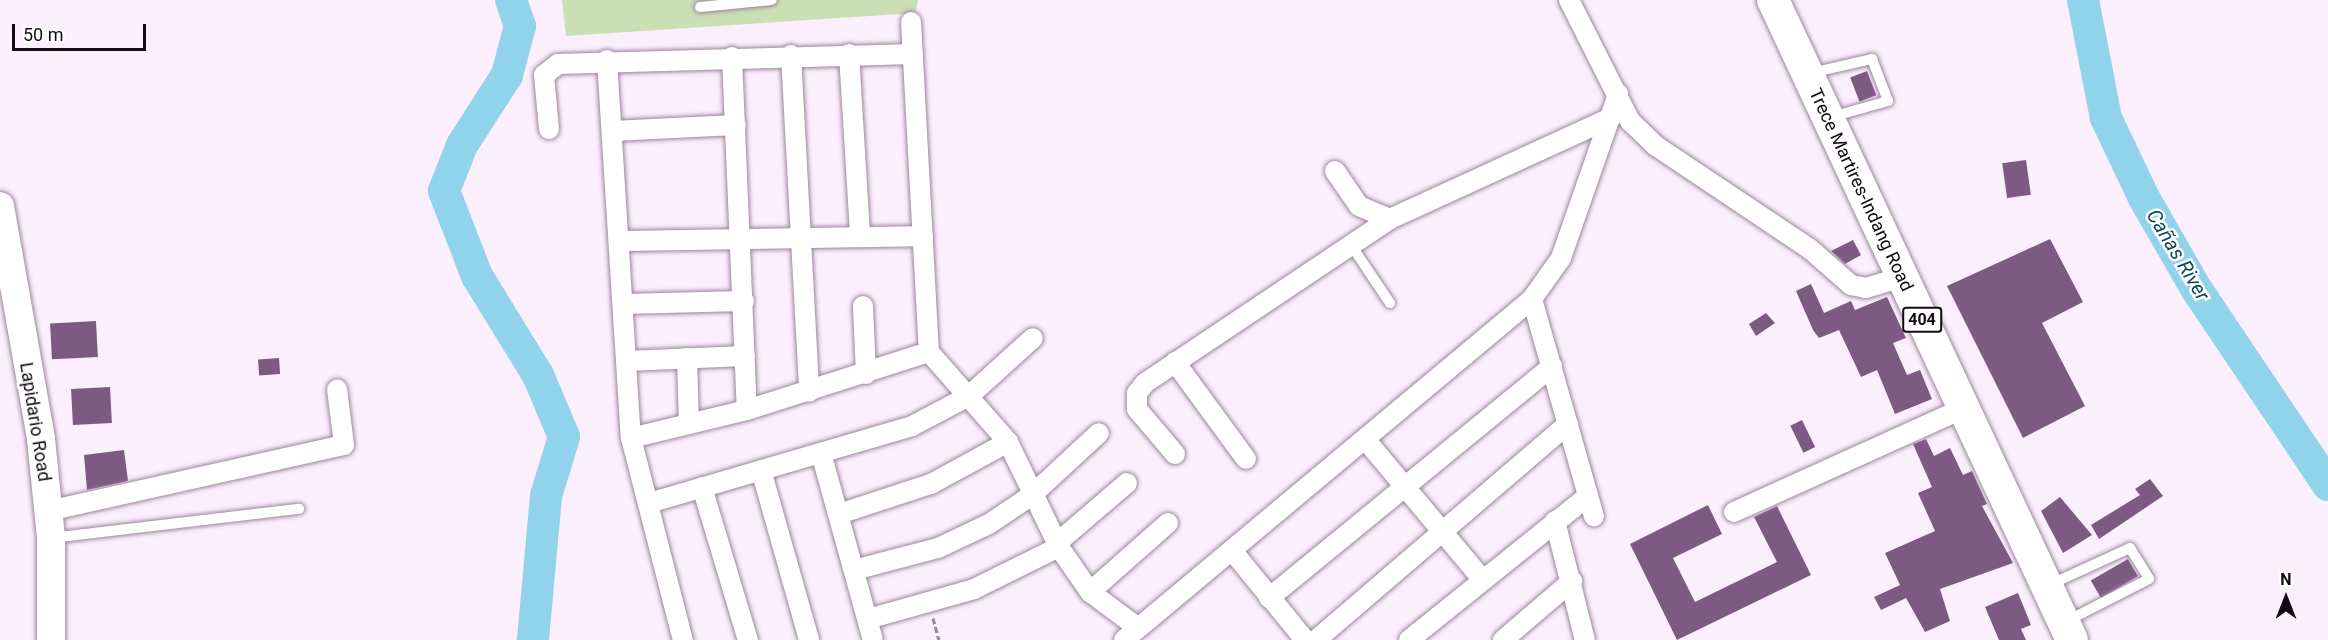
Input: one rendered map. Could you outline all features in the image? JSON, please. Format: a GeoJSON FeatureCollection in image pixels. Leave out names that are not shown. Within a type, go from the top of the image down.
{"type":"FeatureCollection","features":[{"type":"Feature","properties":{"kind":"main road","name":"Trece Martires-Indang Road"},"geometry":{"type":"LineString","coordinates":[[1773,0],[1903,277],[1960,410],[2067,631]]}},
{"type":"Feature","properties":{"kind":"street"},"geometry":{"type":"LineString","coordinates":[[1569,0],[1630,121],[1656,146],[1810,249],[1851,285],[1866,288],[1903,277]]}},
{"type":"Feature","properties":{"kind":"street"},"geometry":{"type":"LineString","coordinates":[[911,22],[929,352],[1008,442],[1058,545],[1090,592],[1131,633],[1234,553],[1532,299],[1561,258],[1618,94]]}},
{"type":"Feature","properties":{"kind":"street"},"geometry":{"type":"LineString","coordinates":[[849,54],[860,235]]}},
{"type":"Feature","properties":{"kind":"street"},"geometry":{"type":"LineString","coordinates":[[549,129],[544,75],[549,67],[607,60],[913,54]]}},
{"type":"Feature","properties":{"kind":"street"},"geometry":{"type":"LineString","coordinates":[[791,55],[809,392]]}},
{"type":"Feature","properties":{"kind":"street"},"geometry":{"type":"LineString","coordinates":[[732,57],[742,238],[747,410]]}},
{"type":"Feature","properties":{"kind":"street"},"geometry":{"type":"LineString","coordinates":[[607,60],[631,438],[683,640]]}},
{"type":"Feature","properties":{"kind":"street"},"geometry":{"type":"LineString","coordinates":[[1175,454],[1135,399],[1145,383],[1390,219],[1611,118]]}},
{"type":"Feature","properties":{"kind":"street"},"geometry":{"type":"LineString","coordinates":[[612,131],[736,125]]}},
{"type":"Feature","properties":{"kind":"street"},"geometry":{"type":"LineString","coordinates":[[1335,171],[1359,206],[1390,219]]}},
{"type":"Feature","properties":{"kind":"street","name":"Lapidario Road"},"geometry":{"type":"LineString","coordinates":[[0,206],[41,439],[50,525],[51,640]]}},
{"type":"Feature","properties":{"kind":"street"},"geometry":{"type":"LineString","coordinates":[[619,241],[860,235],[923,236]]}},
{"type":"Feature","properties":{"kind":"street"},"geometry":{"type":"LineString","coordinates":[[1532,299],[1594,516]]}},
{"type":"Feature","properties":{"kind":"street"},"geometry":{"type":"LineString","coordinates":[[623,304],[744,301]]}},
{"type":"Feature","properties":{"kind":"street"},"geometry":{"type":"LineString","coordinates":[[863,306],[866,374]]}},
{"type":"Feature","properties":{"kind":"street"},"geometry":{"type":"LineString","coordinates":[[649,503],[912,426],[969,396],[1034,338]]}},
{"type":"Feature","properties":{"kind":"street"},"geometry":{"type":"LineString","coordinates":[[631,438],[747,410],[866,374],[929,352]]}},
{"type":"Feature","properties":{"kind":"street"},"geometry":{"type":"LineString","coordinates":[[626,361],[745,356]]}},
{"type":"Feature","properties":{"kind":"street"},"geometry":{"type":"LineString","coordinates":[[687,358],[688,424]]}},
{"type":"Feature","properties":{"kind":"street"},"geometry":{"type":"LineString","coordinates":[[1175,362],[1246,459]]}},
{"type":"Feature","properties":{"kind":"street"},"geometry":{"type":"LineString","coordinates":[[1269,598],[1552,366]]}},
{"type":"Feature","properties":{"kind":"street"},"geometry":{"type":"LineString","coordinates":[[50,525],[344,445],[346,429],[337,389]]}},
{"type":"Feature","properties":{"kind":"street"},"geometry":{"type":"LineString","coordinates":[[1734,512],[1960,410]]}},
{"type":"Feature","properties":{"kind":"street"},"geometry":{"type":"LineString","coordinates":[[1316,640],[1446,532],[1568,424]]}},
{"type":"Feature","properties":{"kind":"street"},"geometry":{"type":"LineString","coordinates":[[854,570],[938,548],[1032,495],[1099,434]]}},
{"type":"Feature","properties":{"kind":"street"},"geometry":{"type":"LineString","coordinates":[[1365,439],[1407,485],[1482,579]]}},
{"type":"Feature","properties":{"kind":"street"},"geometry":{"type":"LineString","coordinates":[[839,514],[932,484],[1008,442]]}},
{"type":"Feature","properties":{"kind":"street"},"geometry":{"type":"LineString","coordinates":[[821,453],[873,640]]}},
{"type":"Feature","properties":{"kind":"street"},"geometry":{"type":"LineString","coordinates":[[761,470],[809,640]]}},
{"type":"Feature","properties":{"kind":"street"},"geometry":{"type":"LineString","coordinates":[[868,619],[930,605],[1058,545],[1126,483]]}},
{"type":"Feature","properties":{"kind":"street"},"geometry":{"type":"LineString","coordinates":[[702,487],[748,640]]}},
{"type":"Feature","properties":{"kind":"street"},"geometry":{"type":"LineString","coordinates":[[1419,637],[1482,579],[1588,496]]}},
{"type":"Feature","properties":{"kind":"street"},"geometry":{"type":"LineString","coordinates":[[1555,521],[1585,640]]}},
{"type":"Feature","properties":{"kind":"street"},"geometry":{"type":"LineString","coordinates":[[1090,592],[1168,523]]}},
{"type":"Feature","properties":{"kind":"street"},"geometry":{"type":"LineString","coordinates":[[1234,553],[1305,640]]}},
{"type":"Feature","properties":{"kind":"street"},"geometry":{"type":"LineString","coordinates":[[1512,636],[1572,582]]}},
{"type":"Feature","properties":{"kind":"lane"},"geometry":{"type":"LineString","coordinates":[[700,7],[724,2],[772,0]]}},
{"type":"Feature","properties":{"kind":"lane"},"geometry":{"type":"LineString","coordinates":[[1808,74],[1872,59],[1888,101],[1828,118]]}},
{"type":"Feature","properties":{"kind":"lane"},"geometry":{"type":"LineString","coordinates":[[1351,245],[1390,303]]}},
{"type":"Feature","properties":{"kind":"lane"},"geometry":{"type":"LineString","coordinates":[[50,525],[299,509]]}},
{"type":"Feature","properties":{"kind":"lane"},"geometry":{"type":"LineString","coordinates":[[2046,586],[2130,548],[2149,579],[2067,631]]}},
{"type":"Feature","properties":{"kind":"path"},"geometry":{"type":"LineString","coordinates":[[930,605],[939,640]]}},
{"type":"Feature","properties":{"kind":"green space"},"geometry":{"type":"Polygon","coordinates":[[[562,0],[918,0],[916,13],[566,36],[562,0]]]}},
{"type":"Feature","properties":{"kind":"building"},"geometry":{"type":"Polygon","coordinates":[[[1867,71],[1876,95],[1860,102],[1850,77],[1867,71]]]}},
{"type":"Feature","properties":{"kind":"building"},"geometry":{"type":"Polygon","coordinates":[[[2026,160],[2031,195],[2007,198],[2002,163],[2026,160]]]}},
{"type":"Feature","properties":{"kind":"building"},"geometry":{"type":"Polygon","coordinates":[[[2050,239],[2083,302],[2042,323],[2085,406],[2023,438],[1947,286],[2050,239]]]}},
{"type":"Feature","properties":{"kind":"building"},"geometry":{"type":"Polygon","coordinates":[[[1853,240],[1861,255],[1845,264],[1831,251],[1853,240]]]}},
{"type":"Feature","properties":{"kind":"building"},"geometry":{"type":"Polygon","coordinates":[[[1811,284],[1824,313],[1851,301],[1855,310],[1887,297],[1906,338],[1893,343],[1907,375],[1920,370],[1932,399],[1895,414],[1877,370],[1861,377],[1839,330],[1819,338],[1813,330],[1796,291],[1811,284]]]}},
{"type":"Feature","properties":{"kind":"building"},"geometry":{"type":"Polygon","coordinates":[[[1766,313],[1775,323],[1756,336],[1749,324],[1766,313]]]}},
{"type":"Feature","properties":{"kind":"building"},"geometry":{"type":"Polygon","coordinates":[[[96,321],[98,357],[52,359],[50,323],[96,321]]]}},
{"type":"Feature","properties":{"kind":"building"},"geometry":{"type":"Polygon","coordinates":[[[279,358],[280,374],[259,375],[258,359],[279,358]]]}},
{"type":"Feature","properties":{"kind":"building"},"geometry":{"type":"Polygon","coordinates":[[[110,387],[112,423],[73,425],[71,389],[110,387]]]}},
{"type":"Feature","properties":{"kind":"building"},"geometry":{"type":"Polygon","coordinates":[[[1802,420],[1815,447],[1803,453],[1790,426],[1802,420]]]}},
{"type":"Feature","properties":{"kind":"building"},"geometry":{"type":"Polygon","coordinates":[[[1926,439],[1934,456],[1950,448],[1963,475],[1972,471],[1987,504],[1982,506],[2013,563],[1940,589],[1950,621],[1925,632],[1906,598],[1881,610],[1874,597],[1900,585],[1885,553],[1935,531],[1918,493],[1932,487],[1913,444],[1926,439]]]}},
{"type":"Feature","properties":{"kind":"building"},"geometry":{"type":"Polygon","coordinates":[[[124,450],[128,481],[87,490],[84,455],[124,450]]]}},
{"type":"Feature","properties":{"kind":"building"},"geometry":{"type":"Polygon","coordinates":[[[2150,479],[2163,496],[2099,539],[2091,525],[2140,495],[2135,489],[2150,479]]]}},
{"type":"Feature","properties":{"kind":"building"},"geometry":{"type":"Polygon","coordinates":[[[2060,497],[2092,535],[2063,553],[2041,511],[2060,497]]]}},
{"type":"Feature","properties":{"kind":"building"},"geometry":{"type":"Polygon","coordinates":[[[1708,505],[1722,534],[1673,558],[1695,602],[1777,562],[1754,517],[1777,506],[1811,575],[1677,640],[1630,544],[1708,505]]]}},
{"type":"Feature","properties":{"kind":"building"},"geometry":{"type":"Polygon","coordinates":[[[2128,559],[2138,576],[2101,598],[2091,581],[2128,559]]]}},
{"type":"Feature","properties":{"kind":"building"},"geometry":{"type":"Polygon","coordinates":[[[2018,593],[2031,625],[2021,629],[2026,640],[1999,640],[1985,607],[2018,593]]]}},
{"type":"Feature","properties":{"kind":"waterway"},"geometry":{"type":"LineString","coordinates":[[511,0],[520,26],[507,75],[462,145],[444,191],[477,276],[538,375],[564,437],[546,496],[533,640]]}},
{"type":"Feature","properties":{"kind":"waterway","name":"Cañas River"},"geometry":{"type":"LineString","coordinates":[[2083,0],[2106,118],[2144,198],[2197,290],[2328,485]]}}]}
